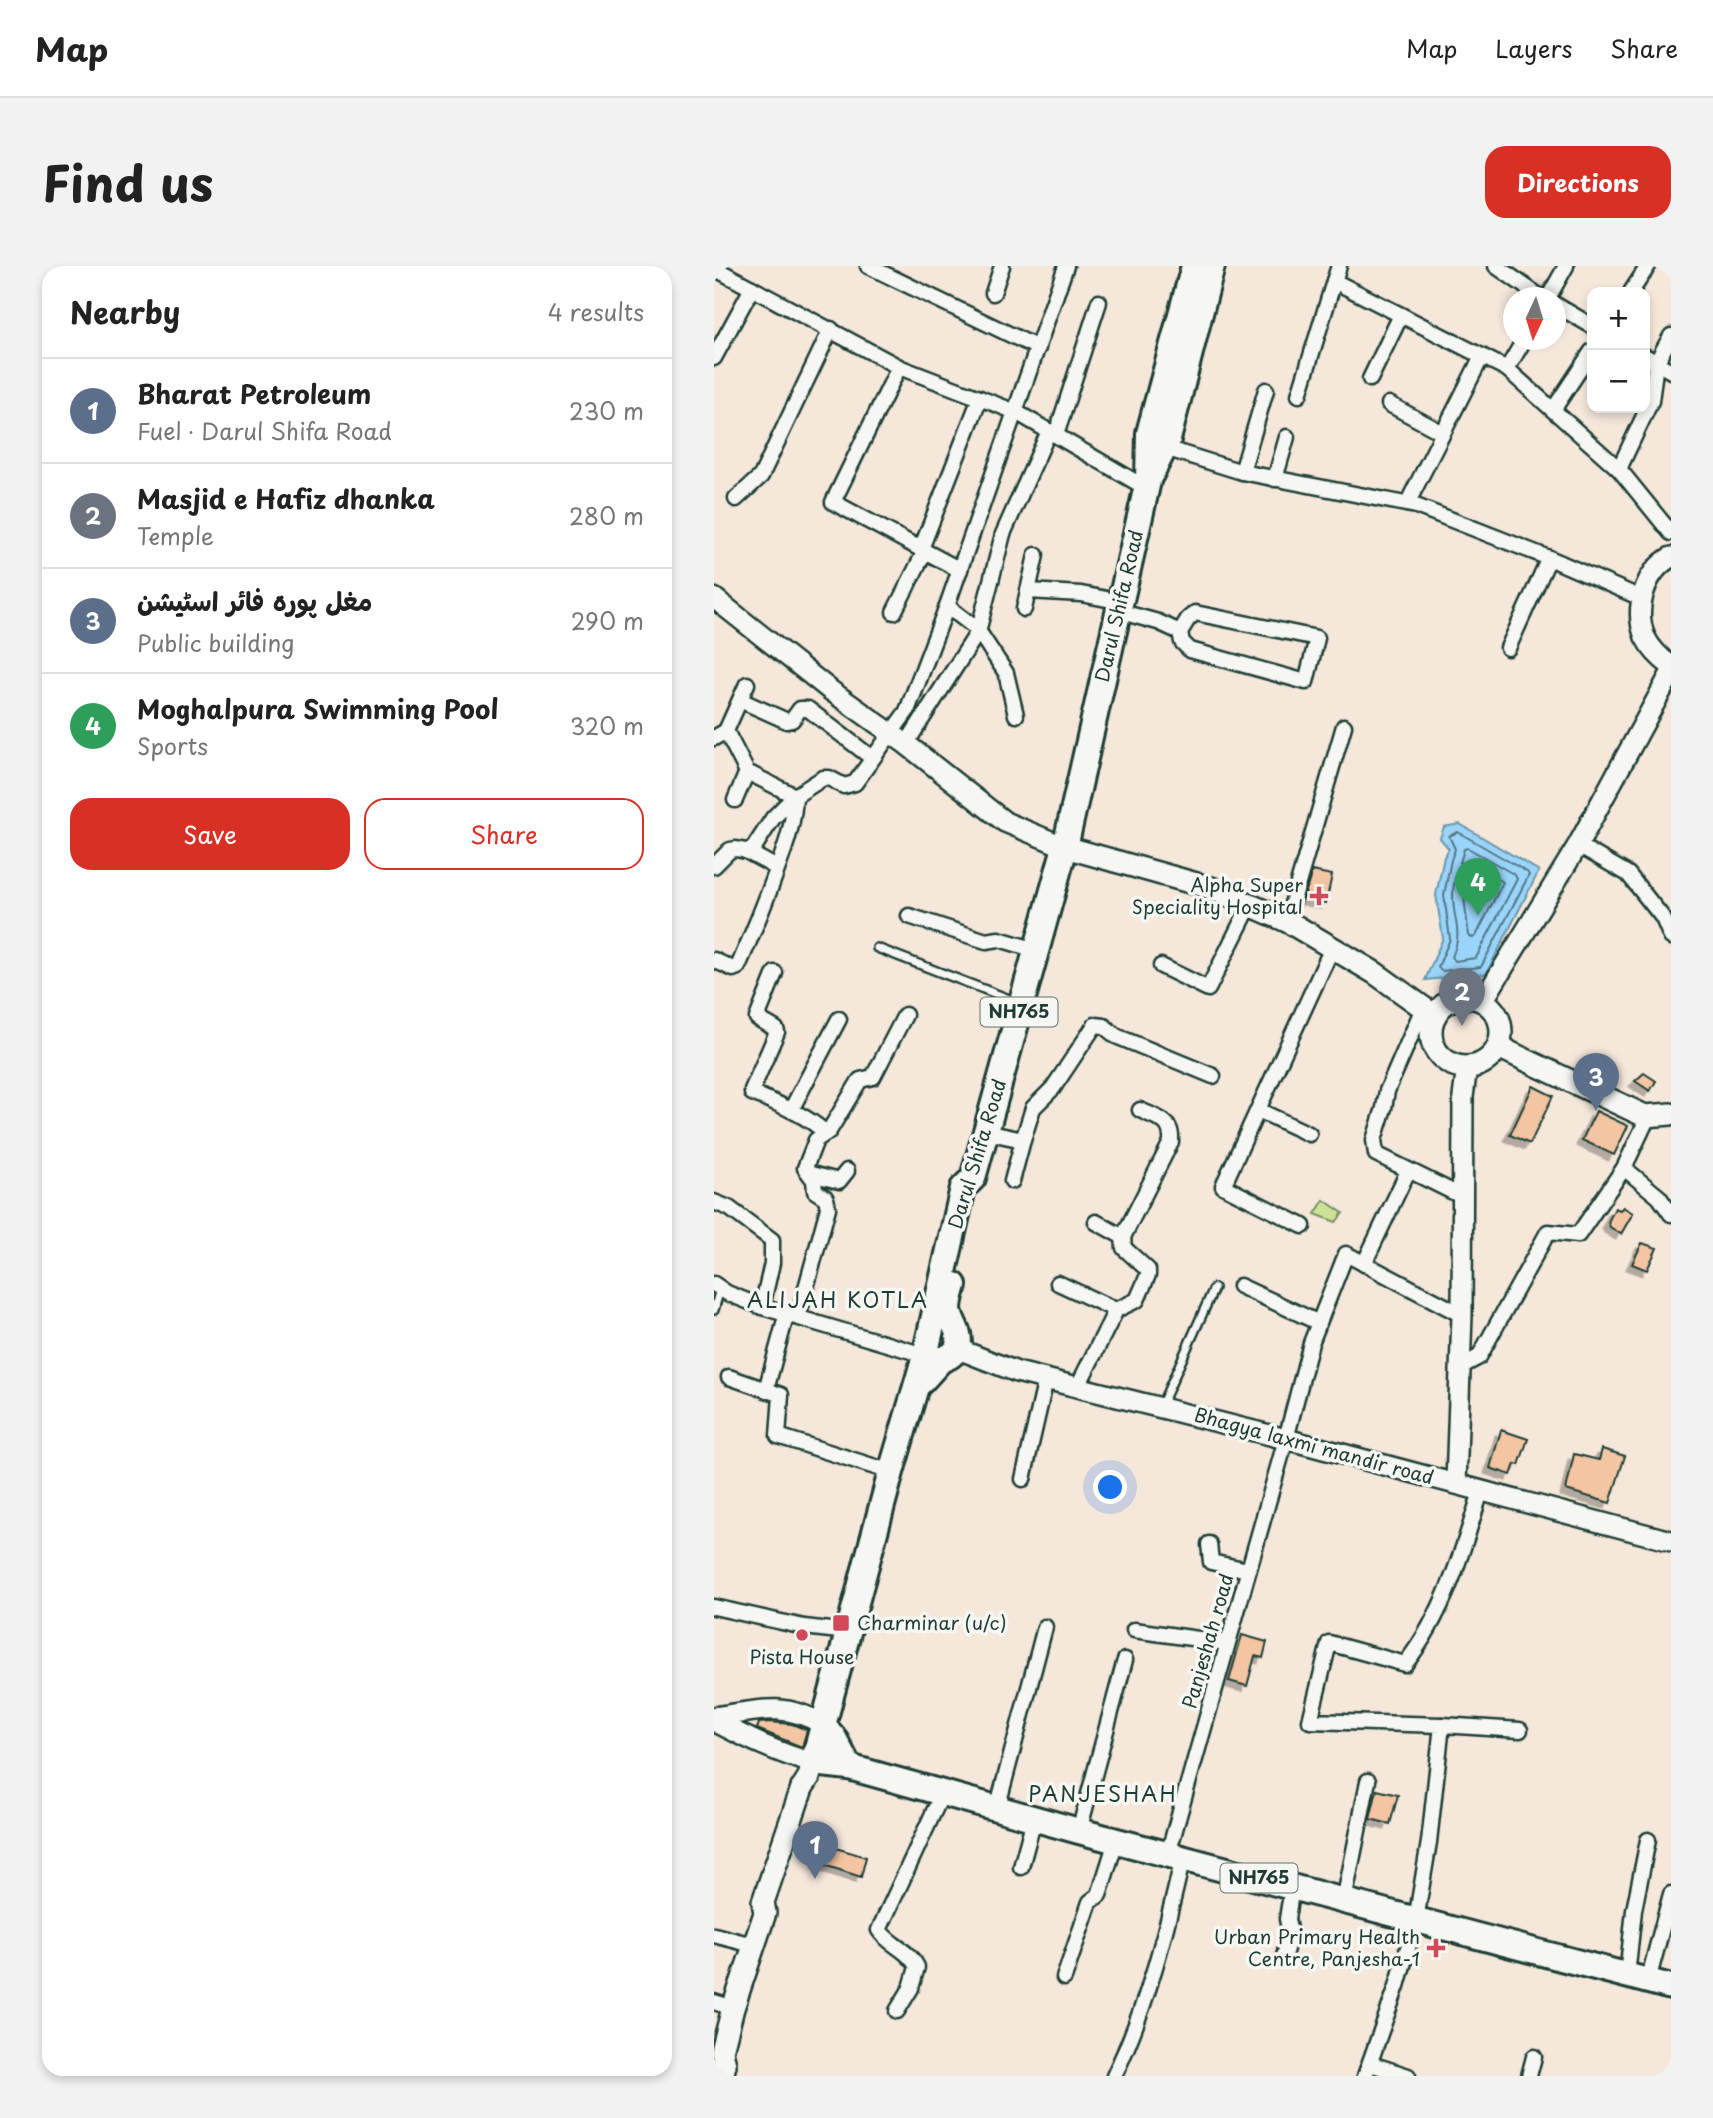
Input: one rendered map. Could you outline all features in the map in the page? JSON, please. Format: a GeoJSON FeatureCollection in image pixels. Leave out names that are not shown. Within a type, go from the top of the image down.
{"type":"FeatureCollection","features":[{"type":"Feature","properties":{"kind":"highway","name":"Darul Shifa Road"},"geometry":{"type":"LineString","coordinates":[[1147,485],[1164,448],[1170,393],[1194,266]]}},
{"type":"Feature","properties":{"kind":"highway","name":"Darul Shifa Road"},"geometry":{"type":"LineString","coordinates":[[941,1355],[963,1188],[973,1178],[1065,847],[1147,485],[1149,433],[1170,393],[1212,266]]}},
{"type":"Feature","properties":{"kind":"highway","name":"NH765"},"geometry":{"type":"LineString","coordinates":[[941,1355],[960,1336],[949,1306],[975,1193],[973,1178]]}},
{"type":"Feature","properties":{"kind":"highway"},"geometry":{"type":"LineString","coordinates":[[811,1770],[915,1388],[941,1355]]}},
{"type":"Feature","properties":{"kind":"highway"},"geometry":{"type":"LineString","coordinates":[[822,1724],[834,1738],[849,1767]]}},
{"type":"Feature","properties":{"kind":"highway","name":"NH765"},"geometry":{"type":"LineString","coordinates":[[811,1770],[849,1767],[1116,1841],[1648,1981]]}},
{"type":"Feature","properties":{"kind":"main road"},"geometry":{"type":"LineString","coordinates":[[1671,557],[1650,578],[1641,598],[1640,619],[1646,638],[1657,655],[1671,666]]}},
{"type":"Feature","properties":{"kind":"main road"},"geometry":{"type":"LineString","coordinates":[[714,598],[830,690],[899,738],[1005,822],[1065,847],[1210,888],[1287,921],[1375,974],[1429,1012]]}},
{"type":"Feature","properties":{"kind":"main road"},"geometry":{"type":"LineString","coordinates":[[1483,1001],[1578,845],[1671,673]]}},
{"type":"Feature","properties":{"kind":"main road"},"geometry":{"type":"LineString","coordinates":[[1464,997],[1483,1001],[1498,1017],[1501,1030],[1499,1044],[1492,1056],[1480,1064],[1467,1067],[1454,1065],[1442,1057],[1434,1046],[1429,1012],[1451,1000],[1464,997]]}},
{"type":"Feature","properties":{"kind":"main road"},"geometry":{"type":"LineString","coordinates":[[1499,1044],[1509,1052],[1648,1117],[1671,1114]]}},
{"type":"Feature","properties":{"kind":"main road"},"geometry":{"type":"LineString","coordinates":[[1456,1483],[1462,1315],[1463,1097],[1467,1067]]}},
{"type":"Feature","properties":{"kind":"main road","name":"Bhagya laxmi mandir road"},"geometry":{"type":"LineString","coordinates":[[941,1355],[1161,1407],[1671,1541]]}},
{"type":"Feature","properties":{"kind":"main road"},"geometry":{"type":"LineString","coordinates":[[714,1719],[772,1709],[788,1709],[806,1714],[822,1724]]}},
{"type":"Feature","properties":{"kind":"main road"},"geometry":{"type":"LineString","coordinates":[[714,1719],[811,1770],[811,1791],[774,1907],[764,1908],[753,1945],[724,2005],[719,2067]]}},
{"type":"Feature","properties":{"kind":"street"},"geometry":{"type":"LineString","coordinates":[[868,266],[1038,348]]}},
{"type":"Feature","properties":{"kind":"street"},"geometry":{"type":"LineString","coordinates":[[993,293],[1002,266]]}},
{"type":"Feature","properties":{"kind":"street"},"geometry":{"type":"LineString","coordinates":[[899,738],[1066,266]]}},
{"type":"Feature","properties":{"kind":"street"},"geometry":{"type":"LineString","coordinates":[[1299,395],[1339,266]]}},
{"type":"Feature","properties":{"kind":"street"},"geometry":{"type":"LineString","coordinates":[[1496,266],[1526,287]]}},
{"type":"Feature","properties":{"kind":"street"},"geometry":{"type":"LineString","coordinates":[[1554,287],[1566,266]]}},
{"type":"Feature","properties":{"kind":"street"},"geometry":{"type":"LineString","coordinates":[[1634,287],[1648,266]]}},
{"type":"Feature","properties":{"kind":"street"},"geometry":{"type":"LineString","coordinates":[[714,268],[899,367],[1016,412],[1147,485]]}},
{"type":"Feature","properties":{"kind":"street"},"geometry":{"type":"LineString","coordinates":[[1334,281],[1507,369],[1619,469],[1671,533]]}},
{"type":"Feature","properties":{"kind":"street"},"geometry":{"type":"LineString","coordinates":[[714,358],[752,288]]}},
{"type":"Feature","properties":{"kind":"street"},"geometry":{"type":"LineString","coordinates":[[746,851],[758,845],[773,818],[795,796],[823,778],[829,778],[844,786],[855,783],[872,758],[899,738],[978,632],[1003,534],[1052,433],[1099,302]]}},
{"type":"Feature","properties":{"kind":"street"},"geometry":{"type":"LineString","coordinates":[[1566,311],[1587,323]]}},
{"type":"Feature","properties":{"kind":"street"},"geometry":{"type":"LineString","coordinates":[[1370,379],[1401,315]]}},
{"type":"Feature","properties":{"kind":"street"},"geometry":{"type":"LineString","coordinates":[[736,499],[761,476],[831,329]]}},
{"type":"Feature","properties":{"kind":"street"},"geometry":{"type":"LineString","coordinates":[[1619,469],[1651,401],[1651,360],[1671,336]]}},
{"type":"Feature","properties":{"kind":"street"},"geometry":{"type":"LineString","coordinates":[[1507,369],[1518,350]]}},
{"type":"Feature","properties":{"kind":"street"},"geometry":{"type":"LineString","coordinates":[[1407,504],[1482,356]]}},
{"type":"Feature","properties":{"kind":"street"},"geometry":{"type":"LineString","coordinates":[[1553,410],[1587,359]]}},
{"type":"Feature","properties":{"kind":"street"},"geometry":{"type":"LineString","coordinates":[[1651,360],[1671,371]]}},
{"type":"Feature","properties":{"kind":"street"},"geometry":{"type":"LineString","coordinates":[[899,367],[833,502],[960,570]]}},
{"type":"Feature","properties":{"kind":"street"},"geometry":{"type":"LineString","coordinates":[[1242,472],[1266,390]]}},
{"type":"Feature","properties":{"kind":"street"},"geometry":{"type":"LineString","coordinates":[[894,612],[923,550],[980,398]]}},
{"type":"Feature","properties":{"kind":"street"},"geometry":{"type":"LineString","coordinates":[[1390,404],[1443,433]]}},
{"type":"Feature","properties":{"kind":"street"},"geometry":{"type":"LineString","coordinates":[[1275,479],[1287,437]]}},
{"type":"Feature","properties":{"kind":"street"},"geometry":{"type":"LineString","coordinates":[[1164,448],[1242,472],[1407,504],[1549,558],[1641,598]]}},
{"type":"Feature","properties":{"kind":"street"},"geometry":{"type":"LineString","coordinates":[[1024,609],[1036,555]]}},
{"type":"Feature","properties":{"kind":"street"},"geometry":{"type":"LineString","coordinates":[[1508,648],[1549,558]]}},
{"type":"Feature","properties":{"kind":"street"},"geometry":{"type":"LineString","coordinates":[[1028,591],[1081,594],[1121,607],[1180,632]]}},
{"type":"Feature","properties":{"kind":"street"},"geometry":{"type":"LineString","coordinates":[[947,606],[978,632],[1006,673],[1016,715]]}},
{"type":"Feature","properties":{"kind":"street"},"geometry":{"type":"LineString","coordinates":[[1195,613],[1317,638],[1306,682],[1190,650],[1182,642],[1180,632],[1195,613]]}},
{"type":"Feature","properties":{"kind":"street"},"geometry":{"type":"LineString","coordinates":[[747,684],[720,734],[747,772],[795,796]]}},
{"type":"Feature","properties":{"kind":"street"},"geometry":{"type":"LineString","coordinates":[[740,700],[788,721],[792,720],[800,709],[808,709],[872,758]]}},
{"type":"Feature","properties":{"kind":"street"},"geometry":{"type":"LineString","coordinates":[[1287,921],[1344,726]]}},
{"type":"Feature","properties":{"kind":"street"},"geometry":{"type":"LineString","coordinates":[[735,800],[747,772]]}},
{"type":"Feature","properties":{"kind":"street"},"geometry":{"type":"LineString","coordinates":[[714,960],[733,969],[738,967],[761,916],[793,824],[795,796]]}},
{"type":"Feature","properties":{"kind":"street"},"geometry":{"type":"LineString","coordinates":[[1578,845],[1628,874],[1663,918],[1671,937]]}},
{"type":"Feature","properties":{"kind":"street"},"geometry":{"type":"LineString","coordinates":[[714,866],[730,850],[736,849],[746,851],[777,868]]}},
{"type":"Feature","properties":{"kind":"street"},"geometry":{"type":"LineString","coordinates":[[1161,966],[1208,989],[1250,905]]}},
{"type":"Feature","properties":{"kind":"street"},"geometry":{"type":"LineString","coordinates":[[909,916],[986,941],[999,939],[1036,950]]}},
{"type":"Feature","properties":{"kind":"street"},"geometry":{"type":"LineString","coordinates":[[1303,1226],[1223,1186],[1332,948]]}},
{"type":"Feature","properties":{"kind":"street"},"geometry":{"type":"LineString","coordinates":[[775,973],[757,1018],[777,1032],[752,1093],[816,1123],[826,1133]]}},
{"type":"Feature","properties":{"kind":"street"},"geometry":{"type":"LineString","coordinates":[[1429,1012],[1387,1091],[1374,1140],[1376,1154],[1463,1197]]}},
{"type":"Feature","properties":{"kind":"street"},"geometry":{"type":"LineString","coordinates":[[766,1390],[828,1208],[826,1198],[815,1191],[806,1161],[816,1140],[829,1131],[860,1080],[873,1077],[905,1015]]}},
{"type":"Feature","properties":{"kind":"street"},"geometry":{"type":"LineString","coordinates":[[791,1110],[839,1020]]}},
{"type":"Feature","properties":{"kind":"street"},"geometry":{"type":"LineString","coordinates":[[1013,1181],[1033,1108],[1053,1088],[1095,1025],[1104,1026],[1116,1036],[1213,1076]]}},
{"type":"Feature","properties":{"kind":"street"},"geometry":{"type":"LineString","coordinates":[[1078,1386],[1116,1310],[1137,1300],[1148,1275],[1145,1267],[1124,1248],[1123,1237],[1171,1142],[1172,1132],[1168,1123],[1140,1110]]}},
{"type":"Feature","properties":{"kind":"street"},"geometry":{"type":"LineString","coordinates":[[1258,1110],[1309,1134]]}},
{"type":"Feature","properties":{"kind":"street"},"geometry":{"type":"LineString","coordinates":[[1460,1367],[1479,1357],[1548,1232],[1578,1236],[1624,1168],[1648,1117]]}},
{"type":"Feature","properties":{"kind":"street"},"geometry":{"type":"LineString","coordinates":[[986,1132],[1023,1140]]}},
{"type":"Feature","properties":{"kind":"street"},"geometry":{"type":"LineString","coordinates":[[1624,1168],[1659,1197],[1671,1214]]}},
{"type":"Feature","properties":{"kind":"street"},"geometry":{"type":"LineString","coordinates":[[811,1174],[839,1181],[847,1171]]}},
{"type":"Feature","properties":{"kind":"street"},"geometry":{"type":"LineString","coordinates":[[1408,1171],[1364,1264],[1462,1315]]}},
{"type":"Feature","properties":{"kind":"street"},"geometry":{"type":"LineString","coordinates":[[714,1202],[729,1208],[772,1240],[772,1263],[762,1307]]}},
{"type":"Feature","properties":{"kind":"street"},"geometry":{"type":"LineString","coordinates":[[1096,1222],[1123,1237]]}},
{"type":"Feature","properties":{"kind":"street","name":"Panjeshah road"},"geometry":{"type":"LineString","coordinates":[[1114,2076],[1161,1951],[1175,1856],[1227,1643],[1317,1322],[1346,1254],[1364,1264]]}},
{"type":"Feature","properties":{"kind":"street"},"geometry":{"type":"LineString","coordinates":[[1058,1283],[1116,1310]]}},
{"type":"Feature","properties":{"kind":"street"},"geometry":{"type":"LineString","coordinates":[[717,1286],[762,1307],[941,1355]]}},
{"type":"Feature","properties":{"kind":"street"},"geometry":{"type":"LineString","coordinates":[[1240,1286],[1317,1322]]}},
{"type":"Feature","properties":{"kind":"street"},"geometry":{"type":"LineString","coordinates":[[729,1377],[781,1395],[778,1436],[891,1472]]}},
{"type":"Feature","properties":{"kind":"street"},"geometry":{"type":"LineString","coordinates":[[1023,1479],[1046,1379]]}},
{"type":"Feature","properties":{"kind":"street"},"geometry":{"type":"LineString","coordinates":[[1481,1491],[1461,1556],[1429,1626],[1405,1664],[1329,1643],[1310,1721],[1520,1730]]}},
{"type":"Feature","properties":{"kind":"street"},"geometry":{"type":"LineString","coordinates":[[1209,1544],[1211,1562],[1248,1570]]}},
{"type":"Feature","properties":{"kind":"street"},"geometry":{"type":"LineString","coordinates":[[714,1607],[804,1627],[848,1632]]}},
{"type":"Feature","properties":{"kind":"street"},"geometry":{"type":"LineString","coordinates":[[998,1809],[1045,1627]]}},
{"type":"Feature","properties":{"kind":"street"},"geometry":{"type":"LineString","coordinates":[[1135,1630],[1227,1643]]}},
{"type":"Feature","properties":{"kind":"street"},"geometry":{"type":"LineString","coordinates":[[1079,1831],[1125,1660]]}},
{"type":"Feature","properties":{"kind":"street"},"geometry":{"type":"LineString","coordinates":[[1408,2076],[1368,2070],[1416,1920],[1442,1725]]}},
{"type":"Feature","properties":{"kind":"street"},"geometry":{"type":"LineString","coordinates":[[1344,1901],[1368,1781]]}},
{"type":"Feature","properties":{"kind":"street"},"geometry":{"type":"LineString","coordinates":[[897,2011],[911,1989],[918,1967],[899,1946],[883,1936],[879,1930],[942,1794]]}},
{"type":"Feature","properties":{"kind":"street"},"geometry":{"type":"LineString","coordinates":[[1021,1867],[1034,1819]]}},
{"type":"Feature","properties":{"kind":"street"},"geometry":{"type":"LineString","coordinates":[[1648,1840],[1634,1910],[1648,1981]]}},
{"type":"Feature","properties":{"kind":"street"},"geometry":{"type":"LineString","coordinates":[[1065,1978],[1090,1902],[1099,1895],[1116,1841]]}},
{"type":"Feature","properties":{"kind":"street"},"geometry":{"type":"LineString","coordinates":[[1284,1956],[1290,1934],[1287,1919],[1292,1887]]}},
{"type":"Feature","properties":{"kind":"street"},"geometry":{"type":"LineString","coordinates":[[1648,1981],[1671,1894]]}},
{"type":"Feature","properties":{"kind":"street"},"geometry":{"type":"LineString","coordinates":[[714,1935],[753,1945]]}},
{"type":"Feature","properties":{"kind":"street"},"geometry":{"type":"LineString","coordinates":[[1529,2076],[1534,2056]]}},
{"type":"Feature","properties":{"kind":"lane"},"geometry":{"type":"LineString","coordinates":[[877,948],[1021,1004]]}},
{"type":"Feature","properties":{"kind":"lane"},"geometry":{"type":"LineString","coordinates":[[714,1310],[717,1286]]}},
{"type":"Feature","properties":{"kind":"lane"},"geometry":{"type":"LineString","coordinates":[[1161,1407],[1214,1288]]}},
{"type":"Feature","properties":{"kind":"green space"},"geometry":{"type":"Polygon","coordinates":[[[1324,1200],[1343,1213],[1336,1222],[1315,1214],[1324,1200]]]}},
{"type":"Feature","properties":{"kind":"water"},"geometry":{"type":"Polygon","coordinates":[[[1460,824],[1539,871],[1486,974],[1425,980],[1443,938],[1436,895],[1444,857],[1449,849],[1440,838],[1444,827],[1460,824]]]}},
{"type":"Feature","properties":{"kind":"building"},"geometry":{"type":"Polygon","coordinates":[[[1312,871],[1332,875],[1326,903],[1304,898],[1312,871]]]}},
{"type":"Feature","properties":{"kind":"building"},"geometry":{"type":"Polygon","coordinates":[[[1644,1073],[1656,1081],[1650,1091],[1635,1081],[1644,1073]]]}},
{"type":"Feature","properties":{"kind":"building"},"geometry":{"type":"Polygon","coordinates":[[[1533,1086],[1553,1096],[1530,1144],[1510,1135],[1533,1086]]]}},
{"type":"Feature","properties":{"kind":"building"},"geometry":{"type":"Polygon","coordinates":[[[1596,1111],[1628,1126],[1614,1155],[1582,1140],[1596,1111]]]}},
{"type":"Feature","properties":{"kind":"building"},"geometry":{"type":"Polygon","coordinates":[[[1623,1207],[1633,1213],[1621,1234],[1610,1227],[1608,1222],[1615,1208],[1620,1210],[1623,1207]]]}},
{"type":"Feature","properties":{"kind":"building"},"geometry":{"type":"Polygon","coordinates":[[[1642,1243],[1657,1248],[1647,1270],[1632,1264],[1642,1243]]]}},
{"type":"Feature","properties":{"kind":"building"},"geometry":{"type":"Polygon","coordinates":[[[1501,1430],[1528,1439],[1519,1465],[1515,1464],[1511,1475],[1490,1468],[1501,1430]]]}},
{"type":"Feature","properties":{"kind":"building"},"geometry":{"type":"Polygon","coordinates":[[[1602,1449],[1625,1456],[1610,1503],[1566,1490],[1574,1454],[1599,1460],[1602,1449]]]}},
{"type":"Feature","properties":{"kind":"building"},"geometry":{"type":"Polygon","coordinates":[[[1242,1635],[1267,1642],[1263,1658],[1255,1656],[1247,1686],[1229,1681],[1242,1635]]]}},
{"type":"Feature","properties":{"kind":"building"},"geometry":{"type":"Polygon","coordinates":[[[759,1723],[792,1724],[807,1730],[802,1747],[757,1729],[759,1723]]]}},
{"type":"Feature","properties":{"kind":"building"},"geometry":{"type":"Polygon","coordinates":[[[1377,1790],[1398,1795],[1390,1824],[1370,1819],[1377,1790]]]}},
{"type":"Feature","properties":{"kind":"building"},"geometry":{"type":"Polygon","coordinates":[[[822,1844],[866,1857],[861,1877],[818,1863],[822,1844]]]}},
{"type":"Feature","properties":{"kind":"place","name":"Alpha Super Speciality Hospital"},"geometry":{"type":"Point","coordinates":[1319,896]}},
{"type":"Feature","properties":{"kind":"place","name":"Moghalpura Swimming Pool"},"geometry":{"type":"Point","coordinates":[1478,916]}},
{"type":"Feature","properties":{"kind":"place","name":"Masjid e Hafiz dhanka"},"geometry":{"type":"Point","coordinates":[1462,1026]}},
{"type":"Feature","properties":{"kind":"place","name":"مغل پورہ فائر اسٹیشن"},"geometry":{"type":"Point","coordinates":[1596,1111]}},
{"type":"Feature","properties":{"kind":"place","name":"Charminar (u/c)"},"geometry":{"type":"Point","coordinates":[841,1623]}},
{"type":"Feature","properties":{"kind":"place","name":"Pista House"},"geometry":{"type":"Point","coordinates":[802,1635]}},
{"type":"Feature","properties":{"kind":"place","name":"Bharat Petroleum"},"geometry":{"type":"Point","coordinates":[815,1879]}},
{"type":"Feature","properties":{"kind":"place","name":"Urban Primary Health Centre, Panjesha-1"},"geometry":{"type":"Point","coordinates":[1436,1948]}},
{"type":"Feature","properties":{"kind":"district","name":"ALIJAH KOTLA"},"geometry":{"type":"Point","coordinates":[838,1301]}},
{"type":"Feature","properties":{"kind":"district","name":"PANJESHAH"},"geometry":{"type":"Point","coordinates":[1103,1795]}}]}
